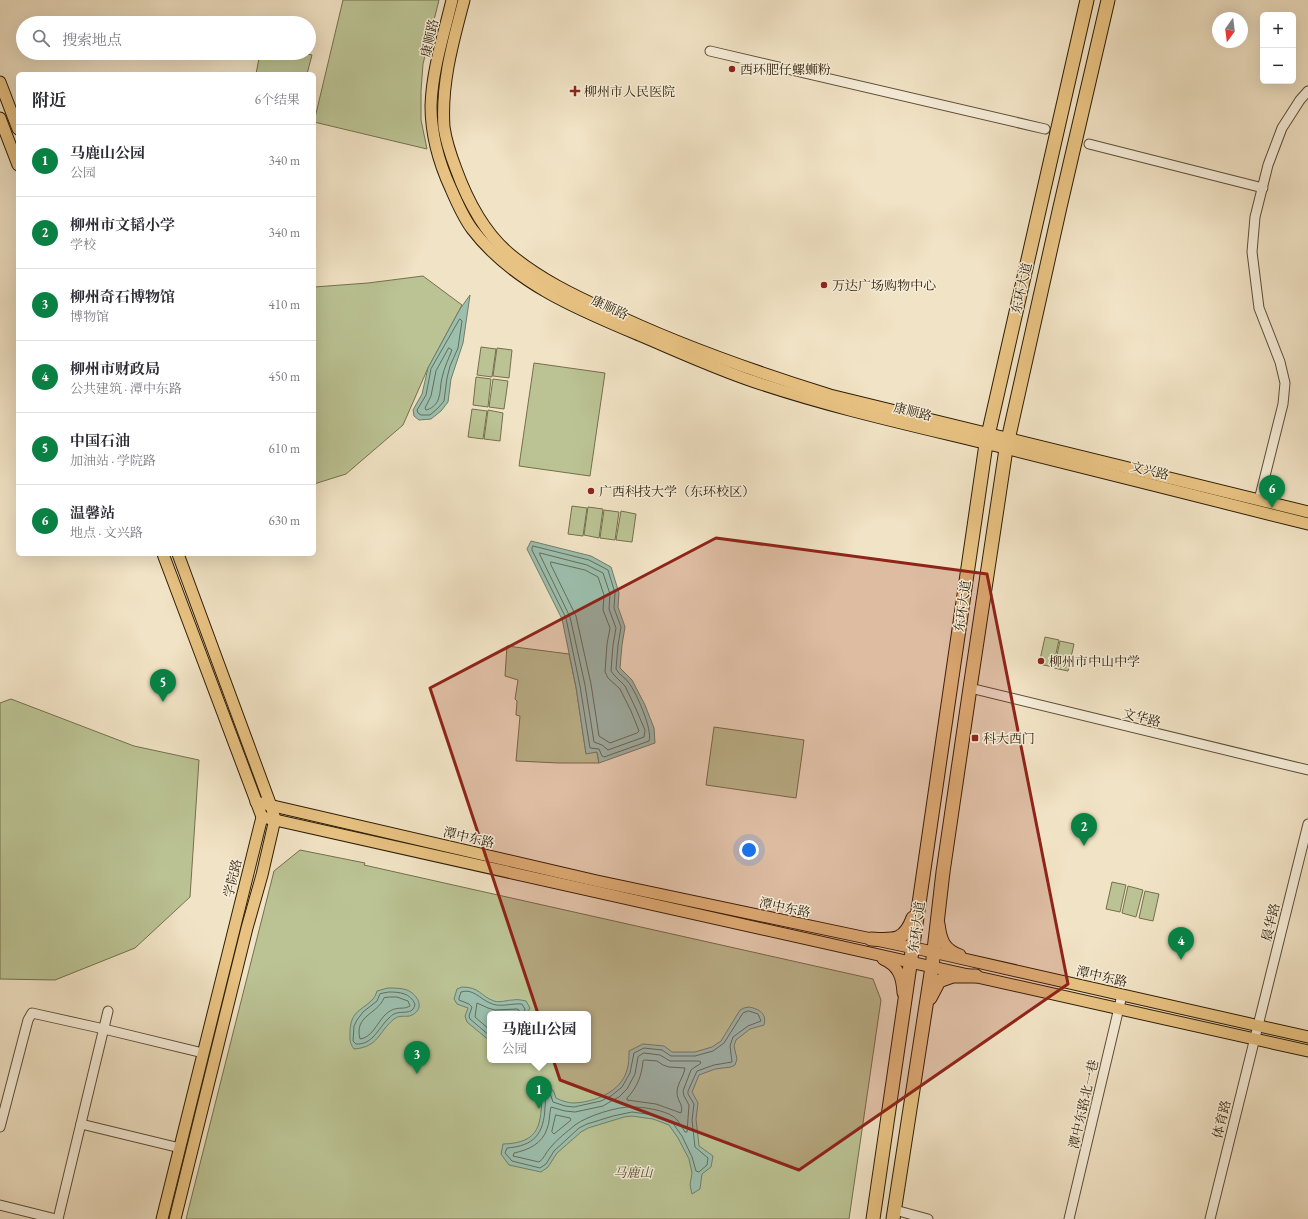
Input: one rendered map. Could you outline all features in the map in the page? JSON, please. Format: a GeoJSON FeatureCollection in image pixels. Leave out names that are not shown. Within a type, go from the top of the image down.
{"type":"FeatureCollection","features":[{"type":"Feature","properties":{"kind":"highway","name":"东环大道"},"geometry":{"type":"LineString","coordinates":[[873,1219],[987,438],[1087,0]]}},
{"type":"Feature","properties":{"kind":"highway","name":"东环大道"},"geometry":{"type":"LineString","coordinates":[[894,1215],[932,966],[970,688],[1008,444],[1060,207],[1108,0]]}},
{"type":"Feature","properties":{"kind":"highway"},"geometry":{"type":"LineString","coordinates":[[871,939],[892,940],[904,935],[910,926],[919,899]]}},
{"type":"Feature","properties":{"kind":"highway"},"geometry":{"type":"LineString","coordinates":[[924,1015],[932,994],[939,982],[953,976],[976,976]]}},
{"type":"Feature","properties":{"kind":"main road","name":"康顺路"},"geometry":{"type":"LineString","coordinates":[[452,0],[440,49],[431,106],[432,127],[437,154],[460,210],[472,229],[509,267],[528,281],[604,320],[753,381],[843,408],[987,438]]}},
{"type":"Feature","properties":{"kind":"main road","name":"康顺路"},"geometry":{"type":"LineString","coordinates":[[464,0],[447,67],[444,93],[444,127],[449,152],[472,209],[488,231],[511,255],[541,277],[573,295],[631,322],[733,364],[830,395],[987,438]]}},
{"type":"Feature","properties":{"kind":"main road"},"geometry":{"type":"LineString","coordinates":[[0,82],[16,124]]}},
{"type":"Feature","properties":{"kind":"main road"},"geometry":{"type":"LineString","coordinates":[[0,118],[16,160]]}},
{"type":"Feature","properties":{"kind":"main road","name":"文兴路"},"geometry":{"type":"LineString","coordinates":[[987,438],[1308,524]]}},
{"type":"Feature","properties":{"kind":"main road","name":"文兴路"},"geometry":{"type":"LineString","coordinates":[[1008,444],[1308,512]]}},
{"type":"Feature","properties":{"kind":"main road"},"geometry":{"type":"LineString","coordinates":[[164,556],[262,817]]}},
{"type":"Feature","properties":{"kind":"main road"},"geometry":{"type":"LineString","coordinates":[[175,1219],[275,819],[179,556]]}},
{"type":"Feature","properties":{"kind":"main road","name":"潭中东路"},"geometry":{"type":"LineString","coordinates":[[256,802],[597,880],[933,952],[1308,1037]]}},
{"type":"Feature","properties":{"kind":"main road","name":"潭中东路"},"geometry":{"type":"LineString","coordinates":[[262,817],[1308,1051]]}},
{"type":"Feature","properties":{"kind":"main road","name":"学院路"},"geometry":{"type":"LineString","coordinates":[[162,1219],[262,817]]}},
{"type":"Feature","properties":{"kind":"main road"},"geometry":{"type":"LineString","coordinates":[[938,915],[940,933],[944,946],[957,954],[977,962]]}},
{"type":"Feature","properties":{"kind":"main road"},"geometry":{"type":"LineString","coordinates":[[868,952],[888,961],[897,968],[902,980],[904,1007]]}},
{"type":"Feature","properties":{"kind":"street"},"geometry":{"type":"LineString","coordinates":[[710,51],[1045,129]]}},
{"type":"Feature","properties":{"kind":"street"},"geometry":{"type":"LineString","coordinates":[[1259,500],[1283,404],[1285,383],[1280,362],[1259,308],[1254,278],[1252,252],[1255,217],[1268,165],[1282,128],[1300,100],[1308,91]]}},
{"type":"Feature","properties":{"kind":"street"},"geometry":{"type":"LineString","coordinates":[[1089,144],[1262,188]]}},
{"type":"Feature","properties":{"kind":"street","name":"文华路"},"geometry":{"type":"LineString","coordinates":[[970,688],[1308,770]]}},
{"type":"Feature","properties":{"kind":"street","name":"晨华路"},"geometry":{"type":"LineString","coordinates":[[1258,1026],[1308,824]]}},
{"type":"Feature","properties":{"kind":"street","name":"潭中东路北一巷"},"geometry":{"type":"LineString","coordinates":[[1069,1219],[1122,995]]}},
{"type":"Feature","properties":{"kind":"street"},"geometry":{"type":"LineString","coordinates":[[0,1204],[57,1219],[108,1011]]}},
{"type":"Feature","properties":{"kind":"street"},"geometry":{"type":"LineString","coordinates":[[0,1127],[28,1020],[32,1013],[203,1053]]}},
{"type":"Feature","properties":{"kind":"street","name":"体育路"},"geometry":{"type":"LineString","coordinates":[[1210,1219],[1258,1026]]}},
{"type":"Feature","properties":{"kind":"street"},"geometry":{"type":"LineString","coordinates":[[81,1124],[180,1148]]}},
{"type":"Feature","properties":{"kind":"street"},"geometry":{"type":"LineString","coordinates":[[894,1215],[928,1219]]}},
{"type":"Feature","properties":{"kind":"highlighted area"},"geometry":{"type":"Polygon","coordinates":[[[716,538],[987,574],[1068,984],[799,1170],[560,1080],[430,688],[716,538]]]}},
{"type":"Feature","properties":{"kind":"green space"},"geometry":{"type":"Polygon","coordinates":[[[343,0],[439,0],[423,64],[421,120],[427,149],[316,122],[316,114],[343,0]]]}},
{"type":"Feature","properties":{"kind":"green space"},"geometry":{"type":"Polygon","coordinates":[[[259,60],[311,60],[308,72],[256,72],[259,60]]]}},
{"type":"Feature","properties":{"kind":"green space"},"geometry":{"type":"Polygon","coordinates":[[[423,276],[462,305],[428,368],[403,425],[346,474],[316,483],[316,287],[368,283],[423,276]]]}},
{"type":"Feature","properties":{"kind":"green space"},"geometry":{"type":"Polygon","coordinates":[[[481,347],[496,349],[492,377],[477,375],[481,347]]]}},
{"type":"Feature","properties":{"kind":"green space"},"geometry":{"type":"Polygon","coordinates":[[[497,348],[512,350],[509,378],[493,376],[497,348]]]}},
{"type":"Feature","properties":{"kind":"green space"},"geometry":{"type":"Polygon","coordinates":[[[534,363],[605,373],[590,476],[519,466],[534,363]]]}},
{"type":"Feature","properties":{"kind":"green space"},"geometry":{"type":"Polygon","coordinates":[[[476,377],[491,379],[488,407],[473,405],[476,377]]]}},
{"type":"Feature","properties":{"kind":"green space"},"geometry":{"type":"Polygon","coordinates":[[[493,379],[508,381],[504,409],[489,407],[493,379]]]}},
{"type":"Feature","properties":{"kind":"green space"},"geometry":{"type":"Polygon","coordinates":[[[472,409],[487,411],[483,439],[468,437],[472,409]]]}},
{"type":"Feature","properties":{"kind":"green space"},"geometry":{"type":"Polygon","coordinates":[[[488,410],[503,413],[500,441],[484,439],[488,410]]]}},
{"type":"Feature","properties":{"kind":"green space"},"geometry":{"type":"Polygon","coordinates":[[[572,506],[587,508],[583,536],[568,534],[572,506]]]}},
{"type":"Feature","properties":{"kind":"green space"},"geometry":{"type":"Polygon","coordinates":[[[588,507],[603,509],[599,538],[584,535],[588,507]]]}},
{"type":"Feature","properties":{"kind":"green space"},"geometry":{"type":"Polygon","coordinates":[[[604,510],[619,512],[615,540],[600,538],[604,510]]]}},
{"type":"Feature","properties":{"kind":"green space"},"geometry":{"type":"Polygon","coordinates":[[[621,511],[636,514],[632,542],[616,540],[621,511]]]}},
{"type":"Feature","properties":{"kind":"green space"},"geometry":{"type":"Polygon","coordinates":[[[1045,637],[1059,640],[1053,667],[1039,664],[1045,637]]]}},
{"type":"Feature","properties":{"kind":"green space"},"geometry":{"type":"Polygon","coordinates":[[[1060,641],[1074,644],[1068,671],[1054,668],[1060,641]]]}},
{"type":"Feature","properties":{"kind":"green space"},"geometry":{"type":"Polygon","coordinates":[[[507,646],[569,654],[576,687],[586,753],[597,752],[599,763],[516,761],[520,716],[516,715],[517,701],[515,699],[518,680],[505,676],[507,646]]]}},
{"type":"Feature","properties":{"kind":"green space"},"geometry":{"type":"Polygon","coordinates":[[[11,699],[134,746],[199,760],[190,897],[135,948],[55,980],[0,979],[0,703],[11,699]]]}},
{"type":"Feature","properties":{"kind":"green space"},"geometry":{"type":"Polygon","coordinates":[[[714,727],[804,740],[796,798],[706,785],[714,727]]]}},
{"type":"Feature","properties":{"kind":"green space","name":"马鹿山"},"geometry":{"type":"Polygon","coordinates":[[[300,850],[365,863],[364,865],[873,979],[881,1000],[849,1219],[186,1219],[274,871],[300,850]]]}},
{"type":"Feature","properties":{"kind":"green space"},"geometry":{"type":"Polygon","coordinates":[[[1112,882],[1126,885],[1120,912],[1106,909],[1112,882]]]}},
{"type":"Feature","properties":{"kind":"green space"},"geometry":{"type":"Polygon","coordinates":[[[1128,886],[1143,890],[1136,917],[1122,913],[1128,886]]]}},
{"type":"Feature","properties":{"kind":"green space"},"geometry":{"type":"Polygon","coordinates":[[[1145,891],[1159,894],[1153,921],[1139,918],[1145,891]]]}},
{"type":"Feature","properties":{"kind":"water"},"geometry":{"type":"Polygon","coordinates":[[[470,295],[463,343],[451,379],[448,402],[441,411],[431,419],[419,420],[414,416],[413,410],[422,394],[428,368],[460,309],[470,295]]]}},
{"type":"Feature","properties":{"kind":"water"},"geometry":{"type":"Polygon","coordinates":[[[531,541],[591,556],[611,567],[619,593],[618,607],[625,627],[620,668],[632,680],[645,705],[654,728],[655,743],[599,763],[597,752],[586,754],[576,687],[562,619],[527,549],[531,541]]]}},
{"type":"Feature","properties":{"kind":"water"},"geometry":{"type":"Polygon","coordinates":[[[462,987],[473,988],[496,1002],[516,1000],[526,1001],[530,1008],[528,1011],[487,1011],[487,1039],[467,1022],[465,1016],[468,1008],[457,1004],[454,999],[457,989],[462,987]]]}},
{"type":"Feature","properties":{"kind":"water"},"geometry":{"type":"Polygon","coordinates":[[[388,988],[402,989],[411,992],[417,998],[419,1009],[410,1016],[394,1019],[369,1045],[354,1049],[350,1038],[352,1019],[374,998],[377,991],[388,988]]]}},
{"type":"Feature","properties":{"kind":"water"},"geometry":{"type":"Polygon","coordinates":[[[749,1007],[761,1012],[765,1021],[764,1025],[750,1029],[736,1040],[734,1046],[737,1059],[735,1065],[715,1069],[699,1075],[692,1092],[698,1103],[696,1119],[699,1146],[713,1156],[711,1167],[702,1174],[700,1189],[692,1194],[690,1185],[692,1173],[689,1159],[669,1125],[653,1119],[632,1116],[624,1117],[588,1128],[581,1132],[557,1153],[548,1167],[541,1172],[509,1165],[501,1154],[503,1144],[516,1143],[532,1136],[539,1122],[542,1092],[549,1085],[556,1098],[565,1102],[574,1103],[590,1101],[598,1098],[613,1090],[624,1078],[628,1065],[629,1051],[643,1044],[664,1046],[672,1052],[695,1052],[712,1047],[721,1041],[740,1010],[749,1007]]]}},
{"type":"Feature","properties":{"kind":"place","name":"西环肥仔螺蛳粉"},"geometry":{"type":"Point","coordinates":[732,69]}},
{"type":"Feature","properties":{"kind":"place","name":"柳州市人民医院"},"geometry":{"type":"Point","coordinates":[575,91]}},
{"type":"Feature","properties":{"kind":"place","name":"万达广场购物中心"},"geometry":{"type":"Point","coordinates":[824,285]}},
{"type":"Feature","properties":{"kind":"place","name":"广西科技大学（东环校区）"},"geometry":{"type":"Point","coordinates":[591,491]}},
{"type":"Feature","properties":{"kind":"place","name":"温馨站"},"geometry":{"type":"Point","coordinates":[1272,508]}},
{"type":"Feature","properties":{"kind":"place","name":"柳州市中山中学"},"geometry":{"type":"Point","coordinates":[1041,661]}},
{"type":"Feature","properties":{"kind":"place","name":"中国石油"},"geometry":{"type":"Point","coordinates":[163,702]}},
{"type":"Feature","properties":{"kind":"place","name":"科大西门"},"geometry":{"type":"Point","coordinates":[975,738]}},
{"type":"Feature","properties":{"kind":"place","name":"柳州市文韬小学"},"geometry":{"type":"Point","coordinates":[1084,846]}},
{"type":"Feature","properties":{"kind":"place","name":"柳州市财政局"},"geometry":{"type":"Point","coordinates":[1181,960]}},
{"type":"Feature","properties":{"kind":"place","name":"柳州奇石博物馆"},"geometry":{"type":"Point","coordinates":[417,1074]}},
{"type":"Feature","properties":{"kind":"place","name":"马鹿山公园"},"geometry":{"type":"Point","coordinates":[539,1109]}}]}
